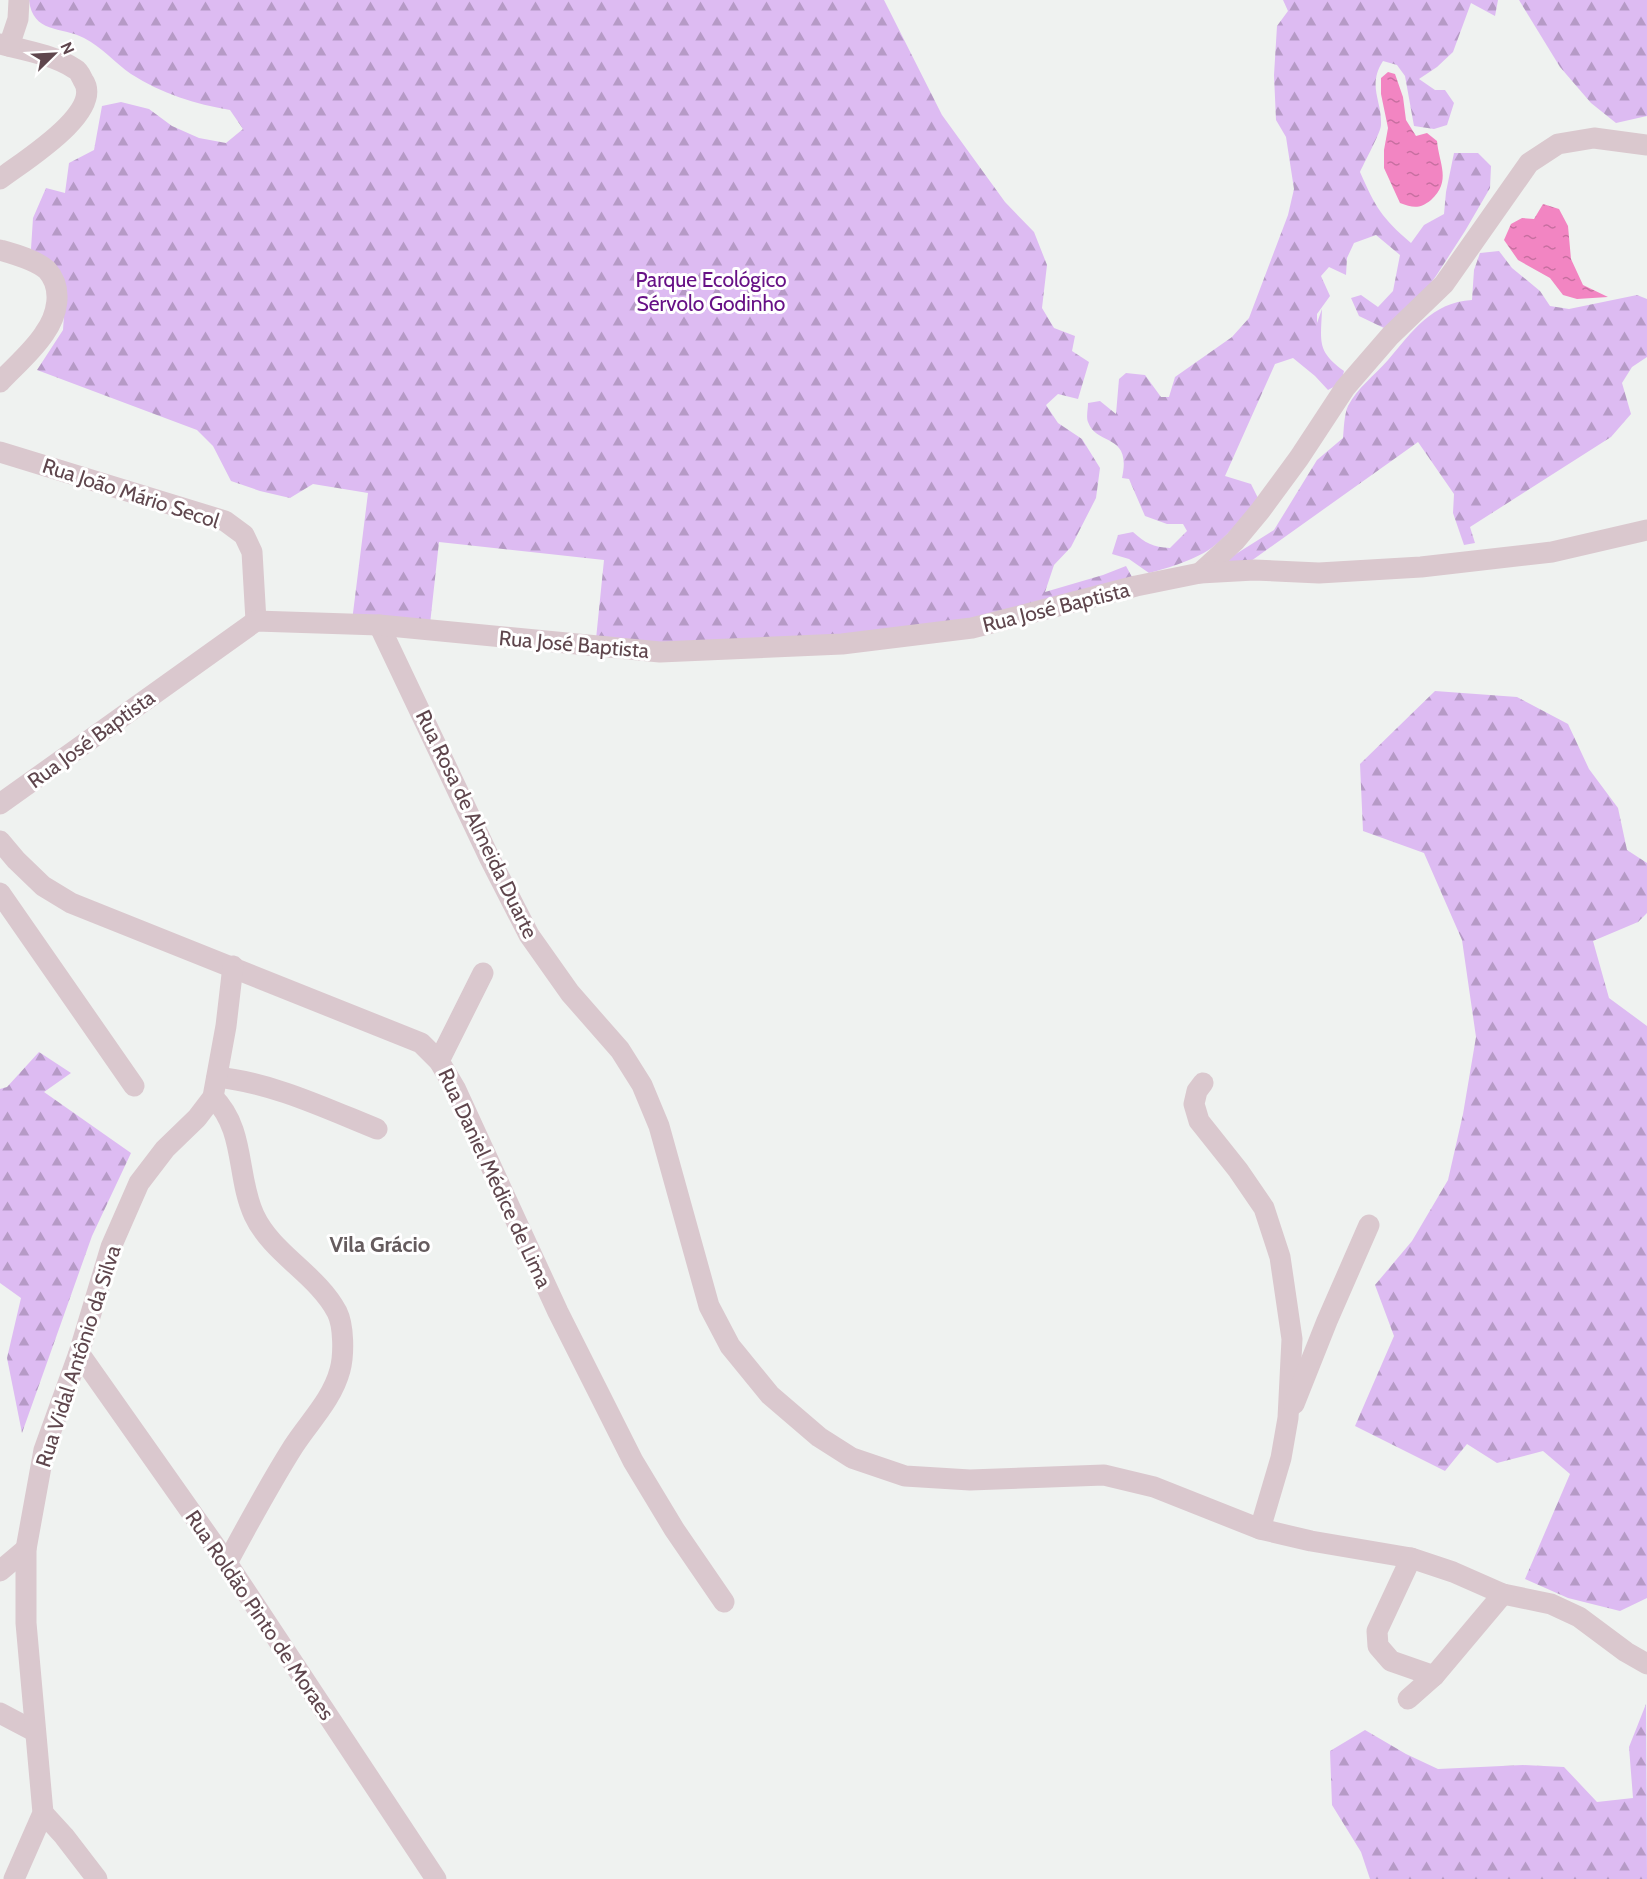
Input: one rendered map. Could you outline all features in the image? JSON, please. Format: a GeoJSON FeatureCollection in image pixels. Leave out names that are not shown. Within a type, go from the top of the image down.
{"type":"FeatureCollection","features":[{"type":"Feature","properties":{"kind":"street"},"geometry":{"type":"LineString","coordinates":[[0,179],[62,132],[81,111],[87,97],[86,84],[77,70],[59,61],[4,45],[18,19],[19,0]]}},
{"type":"Feature","properties":{"kind":"street"},"geometry":{"type":"LineString","coordinates":[[1200,573],[1235,541],[1260,511],[1299,458],[1345,388],[1390,336],[1444,284],[1529,163],[1558,144],[1594,138],[1647,145]]}},
{"type":"Feature","properties":{"kind":"street"},"geometry":{"type":"LineString","coordinates":[[0,250],[21,255],[46,270],[57,289],[57,311],[44,334],[0,382]]}},
{"type":"Feature","properties":{"kind":"street","name":"Rua João Mário Secol"},"geometry":{"type":"LineString","coordinates":[[0,452],[225,521],[244,535],[252,552],[256,621]]}},
{"type":"Feature","properties":{"kind":"street","name":"Rua José Baptista"},"geometry":{"type":"LineString","coordinates":[[0,804],[256,621],[379,625],[660,652],[842,644],[972,628],[1136,586],[1200,573],[1254,570],[1319,573],[1421,567],[1552,552],[1647,530]]}},
{"type":"Feature","properties":{"kind":"street","name":"Rua Rosa de Almeida Duarte"},"geometry":{"type":"LineString","coordinates":[[379,625],[490,859],[529,935],[570,993],[620,1050],[642,1085],[659,1126],[709,1306],[730,1346],[770,1395],[819,1437],[852,1458],[905,1476],[970,1480],[1104,1475],[1154,1487],[1260,1529],[1311,1541],[1411,1558],[1453,1572],[1503,1594],[1551,1604],[1579,1617],[1626,1652],[1647,1664]]}},
{"type":"Feature","properties":{"kind":"street","name":"Rua Daniel Médice de Lima"},"geometry":{"type":"LineString","coordinates":[[0,841],[43,886],[71,903],[421,1043],[439,1061],[455,1088],[558,1312],[633,1461],[674,1529],[724,1602]]}},
{"type":"Feature","properties":{"kind":"street"},"geometry":{"type":"LineString","coordinates":[[0,893],[134,1086]]}},
{"type":"Feature","properties":{"kind":"street"},"geometry":{"type":"LineString","coordinates":[[228,1563],[261,1500],[294,1446],[330,1396],[341,1369],[342,1333],[337,1313],[324,1293],[266,1235],[254,1216],[247,1195],[238,1144],[231,1121],[215,1087],[233,966]]}},
{"type":"Feature","properties":{"kind":"street"},"geometry":{"type":"LineString","coordinates":[[439,1061],[483,973]]}},
{"type":"Feature","properties":{"kind":"street"},"geometry":{"type":"LineString","coordinates":[[215,1087],[245,1080],[286,1092],[377,1130]]}},
{"type":"Feature","properties":{"kind":"street"},"geometry":{"type":"LineString","coordinates":[[1203,1083],[1197,1091],[1194,1104],[1199,1121],[1238,1170],[1264,1208],[1281,1257],[1292,1339],[1288,1418],[1281,1458],[1260,1529]]}},
{"type":"Feature","properties":{"kind":"street","name":"Rua Vidal Antônio da Silva"},"geometry":{"type":"LineString","coordinates":[[14,1879],[43,1813],[26,1623],[26,1549],[44,1450],[79,1353],[111,1247],[139,1183],[165,1149],[197,1118],[215,1087]]}},
{"type":"Feature","properties":{"kind":"street"},"geometry":{"type":"LineString","coordinates":[[1288,1418],[1369,1225]]}},
{"type":"Feature","properties":{"kind":"street","name":"Rua Roldão Pinto de Moraes"},"geometry":{"type":"LineString","coordinates":[[79,1353],[228,1563],[436,1879]]}},
{"type":"Feature","properties":{"kind":"street"},"geometry":{"type":"LineString","coordinates":[[0,1571],[26,1549]]}},
{"type":"Feature","properties":{"kind":"street"},"geometry":{"type":"LineString","coordinates":[[1411,1558],[1377,1630],[1378,1646],[1391,1661],[1434,1676]]}},
{"type":"Feature","properties":{"kind":"street"},"geometry":{"type":"LineString","coordinates":[[1408,1699],[1434,1676],[1503,1594]]}},
{"type":"Feature","properties":{"kind":"street"},"geometry":{"type":"LineString","coordinates":[[0,1713],[34,1731]]}},
{"type":"Feature","properties":{"kind":"street"},"geometry":{"type":"LineString","coordinates":[[43,1813],[97,1879]]}},
{"type":"Feature","properties":{"kind":"green space","name":"Parque Ecológico Sérvolo Godinho"},"geometry":{"type":"Polygon","coordinates":[[[29,0],[884,0],[942,115],[1005,202],[1034,232],[1047,265],[1042,308],[1054,328],[1075,336],[1072,351],[1089,362],[1078,399],[1058,394],[1046,405],[1058,423],[1082,439],[1100,468],[1096,498],[1071,547],[1054,565],[1045,592],[1126,566],[1132,577],[1006,612],[898,631],[659,645],[596,639],[604,560],[439,542],[430,624],[352,621],[368,493],[313,484],[290,498],[231,481],[213,446],[197,430],[37,370],[63,330],[66,287],[31,249],[33,218],[46,188],[65,193],[69,163],[94,150],[102,106],[121,102],[149,109],[172,126],[199,138],[226,143],[243,129],[230,110],[204,105],[167,93],[131,74],[103,50],[84,38],[42,24],[36,19],[29,0]]]}},
{"type":"Feature","properties":{"kind":"green space"},"geometry":{"type":"Polygon","coordinates":[[[1283,0],[1498,0],[1495,16],[1471,3],[1453,52],[1419,79],[1435,90],[1445,90],[1454,103],[1447,125],[1434,129],[1414,126],[1405,76],[1397,65],[1383,61],[1376,78],[1381,125],[1360,172],[1380,211],[1411,243],[1424,225],[1444,214],[1454,153],[1478,153],[1491,166],[1490,188],[1436,276],[1407,315],[1386,329],[1359,316],[1351,298],[1361,295],[1378,307],[1393,291],[1400,255],[1376,235],[1354,243],[1347,258],[1346,275],[1329,267],[1321,276],[1330,296],[1317,314],[1317,323],[1322,309],[1322,344],[1324,351],[1344,371],[1341,383],[1328,390],[1293,358],[1275,364],[1225,476],[1251,484],[1258,498],[1232,530],[1207,551],[1149,573],[1129,559],[1112,554],[1118,535],[1133,532],[1150,544],[1170,548],[1187,531],[1183,524],[1167,524],[1145,516],[1129,479],[1122,478],[1124,463],[1122,453],[1112,442],[1092,430],[1088,422],[1088,403],[1100,401],[1116,414],[1119,379],[1126,373],[1145,375],[1161,397],[1169,397],[1175,377],[1232,337],[1249,318],[1288,215],[1294,189],[1286,137],[1276,120],[1274,75],[1277,26],[1288,11],[1283,0]]]}},
{"type":"Feature","properties":{"kind":"green space"},"geometry":{"type":"Polygon","coordinates":[[[1519,0],[1647,0],[1647,116],[1616,123],[1591,103],[1560,67],[1519,0]]]}},
{"type":"Feature","properties":{"kind":"green space"},"geometry":{"type":"Polygon","coordinates":[[[1499,251],[1512,268],[1540,291],[1550,306],[1569,309],[1637,295],[1647,299],[1647,357],[1632,367],[1622,383],[1631,414],[1611,437],[1470,527],[1475,543],[1464,545],[1453,513],[1454,494],[1418,442],[1244,566],[1220,564],[1274,530],[1317,460],[1343,438],[1348,406],[1356,393],[1424,320],[1445,306],[1472,300],[1474,270],[1480,253],[1499,251]]]}},
{"type":"Feature","properties":{"kind":"green space"},"geometry":{"type":"Polygon","coordinates":[[[1435,691],[1517,697],[1568,724],[1589,769],[1618,808],[1627,850],[1647,863],[1647,913],[1638,922],[1593,941],[1609,998],[1647,1026],[1647,1598],[1620,1611],[1568,1598],[1525,1579],[1570,1474],[1543,1451],[1497,1463],[1467,1444],[1445,1471],[1355,1426],[1394,1336],[1375,1285],[1412,1241],[1448,1180],[1463,1114],[1476,1037],[1462,940],[1424,853],[1363,831],[1360,764],[1435,691]]]}},
{"type":"Feature","properties":{"kind":"green space"},"geometry":{"type":"Polygon","coordinates":[[[39,1052],[71,1073],[44,1092],[131,1153],[92,1236],[22,1433],[7,1358],[21,1298],[0,1283],[0,1089],[7,1087],[39,1052]]]}},
{"type":"Feature","properties":{"kind":"green space"},"geometry":{"type":"Polygon","coordinates":[[[1646,1704],[1647,1879],[1370,1879],[1361,1852],[1332,1805],[1330,1751],[1365,1730],[1406,1754],[1438,1769],[1523,1765],[1564,1767],[1597,1802],[1633,1798],[1629,1747],[1646,1704]]]}},
{"type":"Feature","properties":{"kind":"water"},"geometry":{"type":"Polygon","coordinates":[[[1388,72],[1395,74],[1403,97],[1406,120],[1416,136],[1427,133],[1437,141],[1443,179],[1437,193],[1431,200],[1420,206],[1413,207],[1400,203],[1384,168],[1388,128],[1381,94],[1381,78],[1388,72]]]}},
{"type":"Feature","properties":{"kind":"water"},"geometry":{"type":"Polygon","coordinates":[[[1543,204],[1559,209],[1568,226],[1571,259],[1583,285],[1608,297],[1577,299],[1563,295],[1550,278],[1518,260],[1504,240],[1511,224],[1522,218],[1534,219],[1543,204]]]}},
{"type":"Feature","properties":{"kind":"district","name":"Vila Grácio"},"geometry":{"type":"Point","coordinates":[380,1244]}}]}
